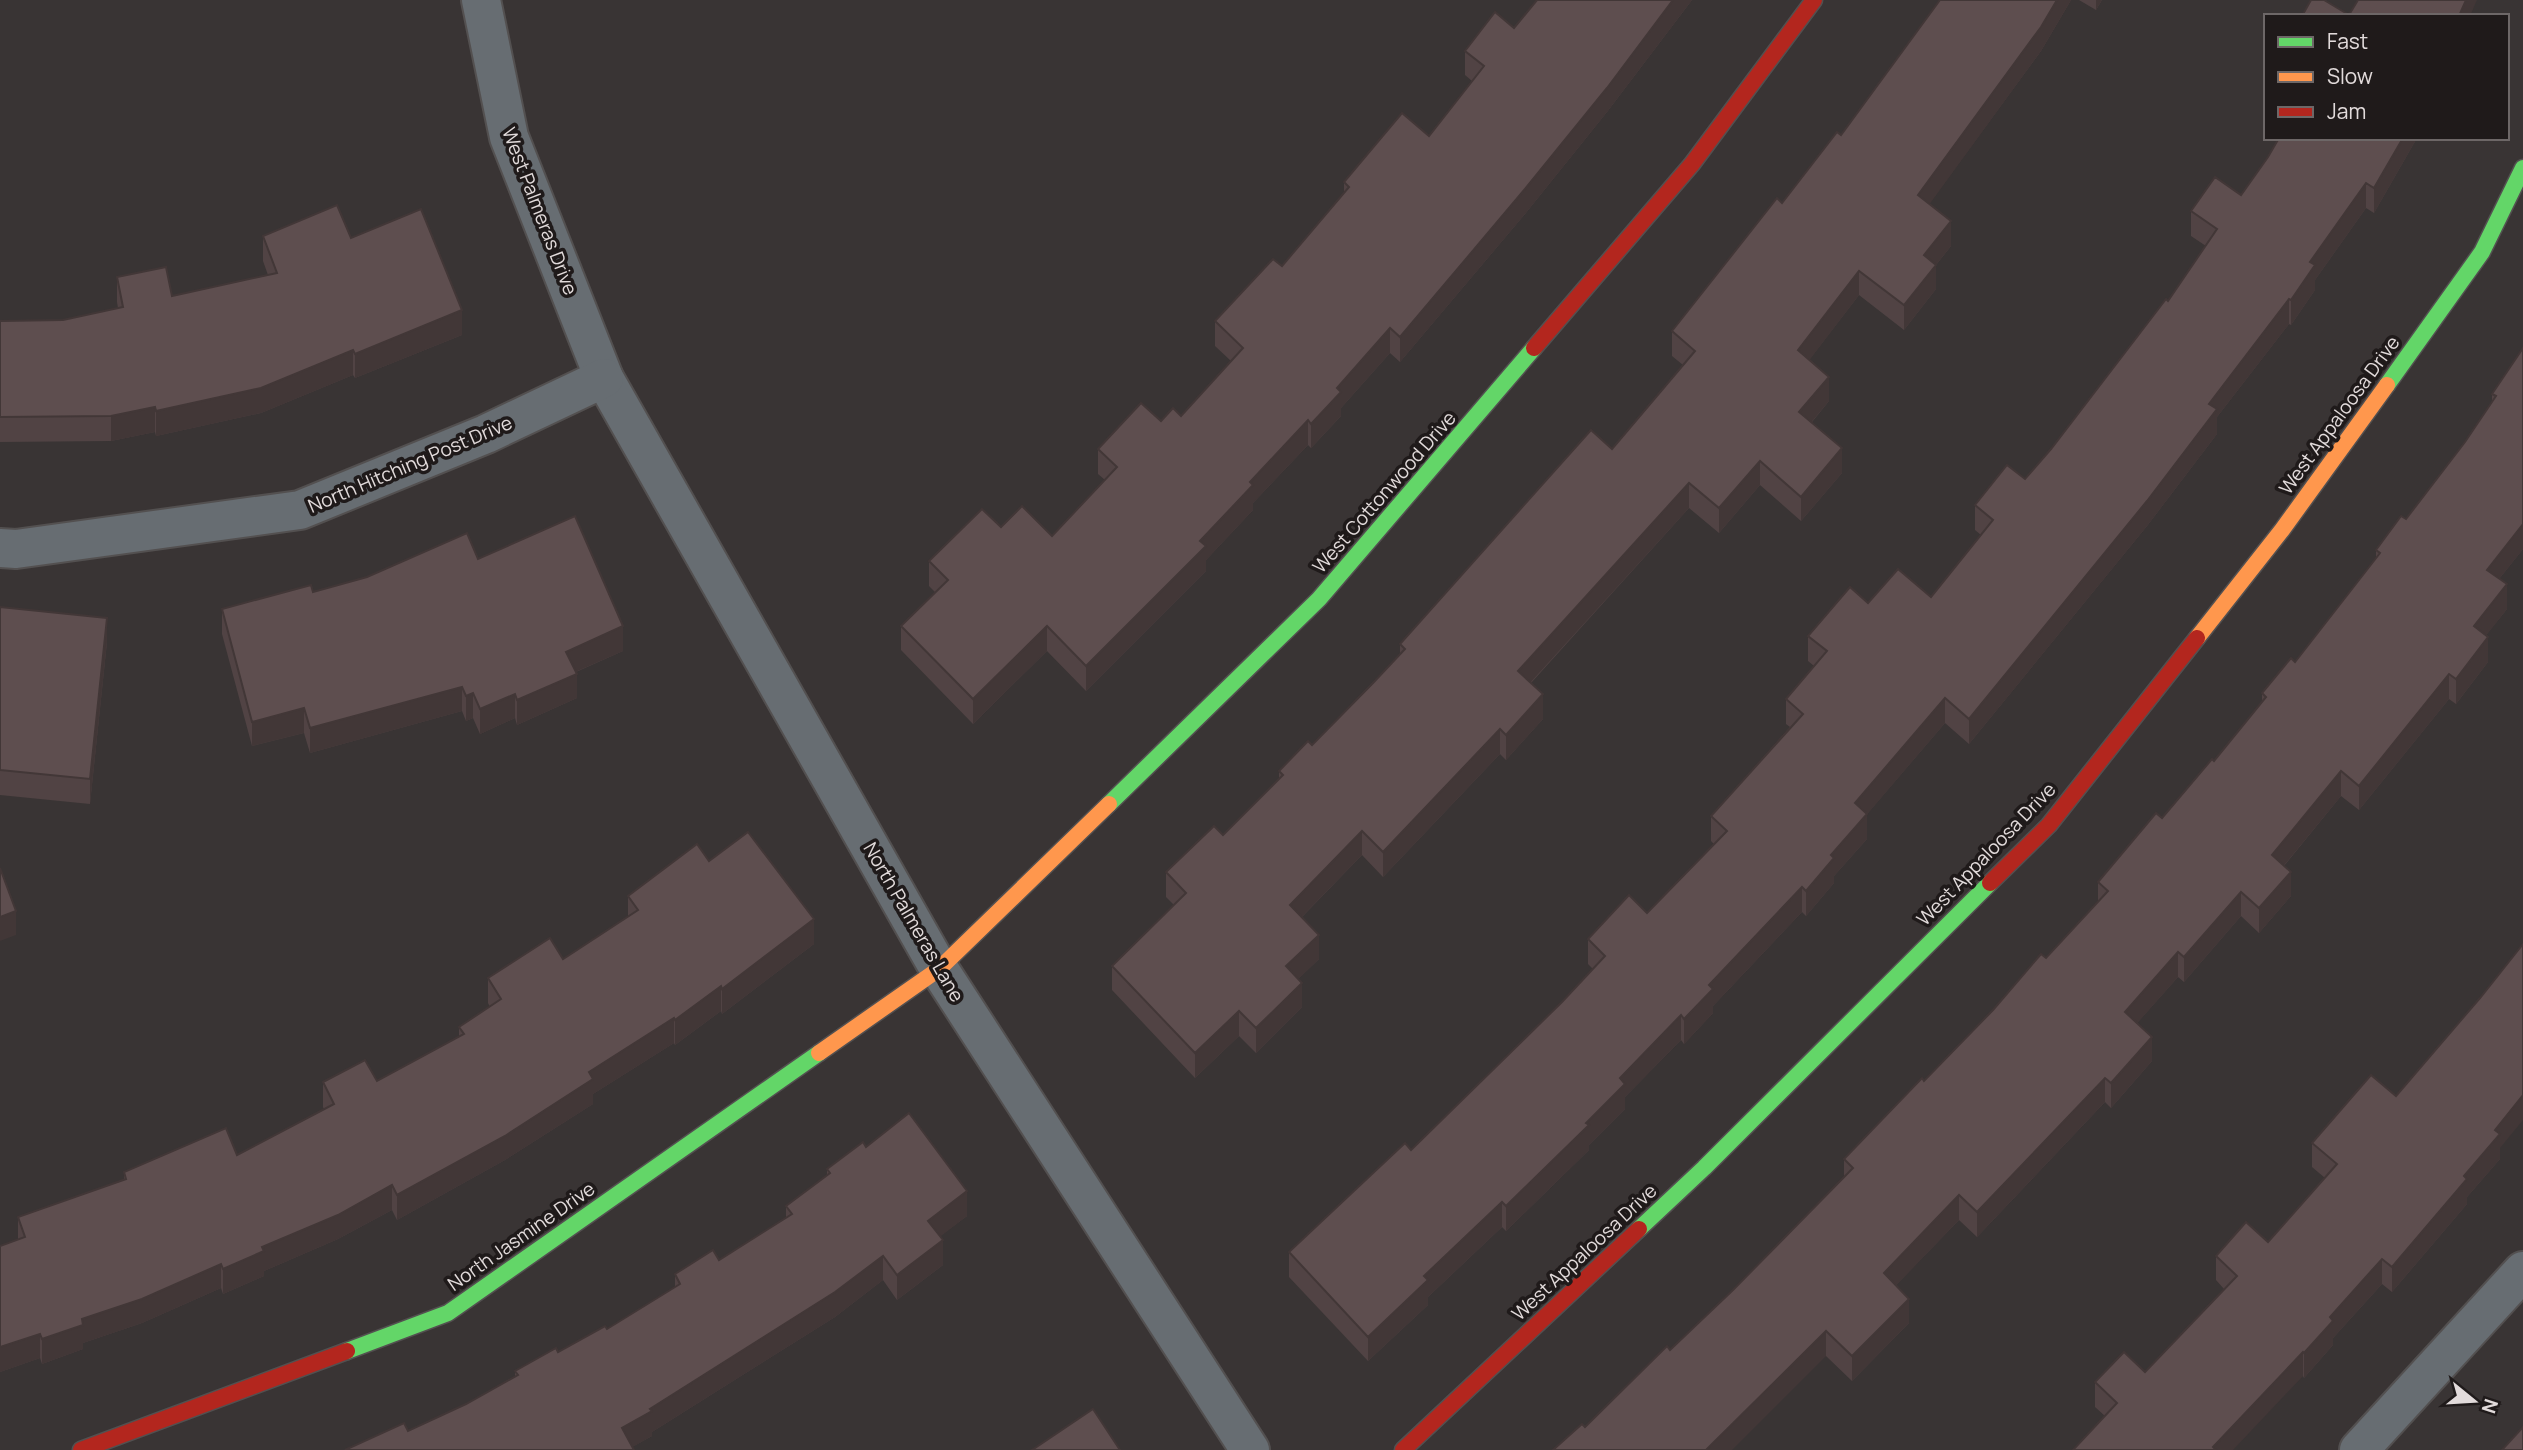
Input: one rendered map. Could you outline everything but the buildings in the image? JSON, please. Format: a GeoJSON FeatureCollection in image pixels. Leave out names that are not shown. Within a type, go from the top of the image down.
{"type":"FeatureCollection","features":[{"type":"Feature","properties":{"kind":"street","name":"West Palmeras Drive"},"geometry":{"type":"LineString","coordinates":[[481,0],[509,137],[604,378]]}},
{"type":"Feature","properties":{"kind":"street","name":"West Cottonwood Drive"},"geometry":{"type":"LineString","coordinates":[[939,969],[1319,599],[1692,164],[1814,0]]}},
{"type":"Feature","properties":{"kind":"street","name":"West Appaloosa Drive"},"geometry":{"type":"LineString","coordinates":[[1403,1450],[1704,1168],[2049,825],[2298,508],[2482,252],[2523,167]]}},
{"type":"Feature","properties":{"kind":"street","name":"North Hitching Post Drive"},"geometry":{"type":"LineString","coordinates":[[0,548],[16,549],[300,510],[486,433],[604,378]]}},
{"type":"Feature","properties":{"kind":"street","name":"North Palmeras Lane"},"geometry":{"type":"LineString","coordinates":[[604,378],[939,969],[1250,1450]]}},
{"type":"Feature","properties":{"kind":"street","name":"North Jasmine Drive"},"geometry":{"type":"LineString","coordinates":[[81,1450],[448,1313],[939,969]]}},
{"type":"Feature","properties":{"kind":"street"},"geometry":{"type":"LineString","coordinates":[[2359,1450],[2523,1270]]}},
{"type":"Feature","properties":{"kind":"traffic: fast"},"geometry":{"type":"LineString","coordinates":[[2387,385],[2482,252],[2523,168]]}},
{"type":"Feature","properties":{"kind":"traffic: fast"},"geometry":{"type":"LineString","coordinates":[[1109,804],[1319,599],[1534,348]]}},
{"type":"Feature","properties":{"kind":"traffic: fast"},"geometry":{"type":"LineString","coordinates":[[1639,1229],[1704,1168],[1990,883]]}},
{"type":"Feature","properties":{"kind":"traffic: fast"},"geometry":{"type":"LineString","coordinates":[[347,1351],[448,1313],[819,1053]]}},
{"type":"Feature","properties":{"kind":"traffic: slow"},"geometry":{"type":"LineString","coordinates":[[2197,638],[2282,530],[2387,385]]}},
{"type":"Feature","properties":{"kind":"traffic: slow"},"geometry":{"type":"LineString","coordinates":[[819,1053],[939,969],[1109,804]]}},
{"type":"Feature","properties":{"kind":"traffic: jam"},"geometry":{"type":"LineString","coordinates":[[1534,348],[1692,164],[1814,0]]}},
{"type":"Feature","properties":{"kind":"traffic: jam"},"geometry":{"type":"LineString","coordinates":[[1990,883],[2049,825],[2197,638]]}},
{"type":"Feature","properties":{"kind":"traffic: jam"},"geometry":{"type":"LineString","coordinates":[[1403,1450],[1639,1229]]}},
{"type":"Feature","properties":{"kind":"traffic: jam"},"geometry":{"type":"LineString","coordinates":[[81,1450],[347,1351]]}}]}
